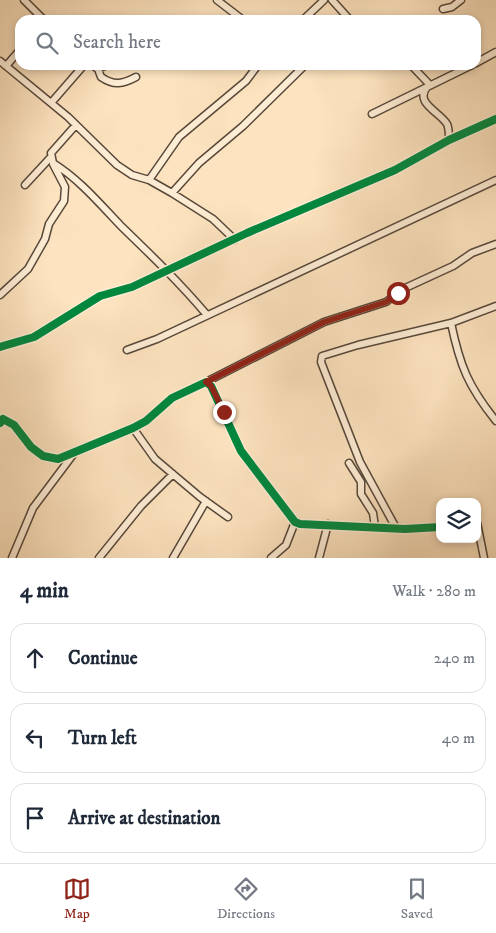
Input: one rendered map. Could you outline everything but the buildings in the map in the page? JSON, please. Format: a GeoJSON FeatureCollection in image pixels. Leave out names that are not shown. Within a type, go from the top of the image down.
{"type":"FeatureCollection","features":[{"type":"Feature","properties":{"kind":"street"},"geometry":{"type":"LineString","coordinates":[[24,0],[39,15]]}},
{"type":"Feature","properties":{"kind":"street"},"geometry":{"type":"LineString","coordinates":[[217,0],[236,15]]}},
{"type":"Feature","properties":{"kind":"street"},"geometry":{"type":"LineString","coordinates":[[308,15],[324,0]]}},
{"type":"Feature","properties":{"kind":"street"},"geometry":{"type":"LineString","coordinates":[[332,0],[346,15]]}},
{"type":"Feature","properties":{"kind":"street"},"geometry":{"type":"LineString","coordinates":[[443,9],[452,7],[460,0]]}},
{"type":"Feature","properties":{"kind":"street"},"geometry":{"type":"LineString","coordinates":[[481,60],[496,52]]}},
{"type":"Feature","properties":{"kind":"street"},"geometry":{"type":"LineString","coordinates":[[6,66],[15,56]]}},
{"type":"Feature","properties":{"kind":"street"},"geometry":{"type":"LineString","coordinates":[[0,61],[51,103],[117,165],[132,175],[149,180],[172,193],[212,219],[235,240]]}},
{"type":"Feature","properties":{"kind":"street"},"geometry":{"type":"LineString","coordinates":[[51,103],[80,70]]}},
{"type":"Feature","properties":{"kind":"street"},"geometry":{"type":"LineString","coordinates":[[97,70],[101,78],[113,84],[128,82],[136,77]]}},
{"type":"Feature","properties":{"kind":"street"},"geometry":{"type":"LineString","coordinates":[[149,180],[179,137],[246,81],[254,70]]}},
{"type":"Feature","properties":{"kind":"street"},"geometry":{"type":"LineString","coordinates":[[172,193],[199,163],[243,126],[300,70]]}},
{"type":"Feature","properties":{"kind":"street"},"geometry":{"type":"LineString","coordinates":[[416,70],[430,85]]}},
{"type":"Feature","properties":{"kind":"street"},"geometry":{"type":"LineString","coordinates":[[372,114],[462,70]]}},
{"type":"Feature","properties":{"kind":"street"},"geometry":{"type":"LineString","coordinates":[[430,85],[423,94],[423,101],[447,124],[449,140]]}},
{"type":"Feature","properties":{"kind":"street"},"geometry":{"type":"LineString","coordinates":[[0,347],[34,337],[100,296],[132,287],[395,170],[449,140],[496,119]]}},
{"type":"Feature","properties":{"kind":"street"},"geometry":{"type":"LineString","coordinates":[[26,185],[52,160],[56,145],[74,126]]}},
{"type":"Feature","properties":{"kind":"street"},"geometry":{"type":"LineString","coordinates":[[52,160],[100,202],[168,270],[207,315]]}},
{"type":"Feature","properties":{"kind":"street"},"geometry":{"type":"LineString","coordinates":[[0,295],[28,269],[45,240],[49,224],[64,201],[65,187],[52,160]]}},
{"type":"Feature","properties":{"kind":"street"},"geometry":{"type":"LineString","coordinates":[[128,350],[156,339],[496,180]]}},
{"type":"Feature","properties":{"kind":"street"},"geometry":{"type":"LineString","coordinates":[[0,422],[3,419],[9,421],[30,447],[51,460],[58,460],[133,428],[146,420],[172,398],[324,322],[386,302],[403,288],[453,266],[472,253],[496,244]]}},
{"type":"Feature","properties":{"kind":"street"},"geometry":{"type":"LineString","coordinates":[[396,528],[360,462],[321,362],[322,356],[358,345],[451,323],[496,306]]}},
{"type":"Feature","properties":{"kind":"street"},"geometry":{"type":"LineString","coordinates":[[451,323],[460,363],[470,383],[496,421]]}},
{"type":"Feature","properties":{"kind":"street"},"geometry":{"type":"LineString","coordinates":[[206,382],[211,386],[241,451],[295,522],[300,524],[396,528],[436,527]]}},
{"type":"Feature","properties":{"kind":"street"},"geometry":{"type":"LineString","coordinates":[[133,428],[148,451],[173,474],[228,517]]}},
{"type":"Feature","properties":{"kind":"street"},"geometry":{"type":"LineString","coordinates":[[12,558],[33,508],[76,451]]}},
{"type":"Feature","properties":{"kind":"street"},"geometry":{"type":"LineString","coordinates":[[349,463],[361,482],[361,494],[374,512],[375,527]]}},
{"type":"Feature","properties":{"kind":"street"},"geometry":{"type":"LineString","coordinates":[[99,558],[142,506],[173,474]]}},
{"type":"Feature","properties":{"kind":"street"},"geometry":{"type":"LineString","coordinates":[[173,558],[206,501]]}},
{"type":"Feature","properties":{"kind":"street"},"geometry":{"type":"LineString","coordinates":[[271,558],[286,545],[295,522]]}},
{"type":"Feature","properties":{"kind":"street"},"geometry":{"type":"LineString","coordinates":[[319,558],[328,524]]}},
{"type":"Feature","properties":{"kind":"street"},"geometry":{"type":"LineString","coordinates":[[481,543],[484,558]]}},
{"type":"Feature","properties":{"kind":"cycle path"},"geometry":{"type":"LineString","coordinates":[[0,347],[34,337],[100,296],[132,287],[247,233],[395,170],[449,140],[496,119]]}},
{"type":"Feature","properties":{"kind":"cycle path"},"geometry":{"type":"LineString","coordinates":[[0,423],[3,419],[14,425],[31,447],[43,456],[58,459],[133,428],[146,421],[172,398],[206,382],[211,386],[241,451],[295,522],[300,524],[405,529],[436,527]]}},
{"type":"Feature","properties":{"kind":"route"},"geometry":{"type":"LineString","coordinates":[[224,412],[211,386],[206,382],[324,322],[386,302],[398,293]]}}]}
